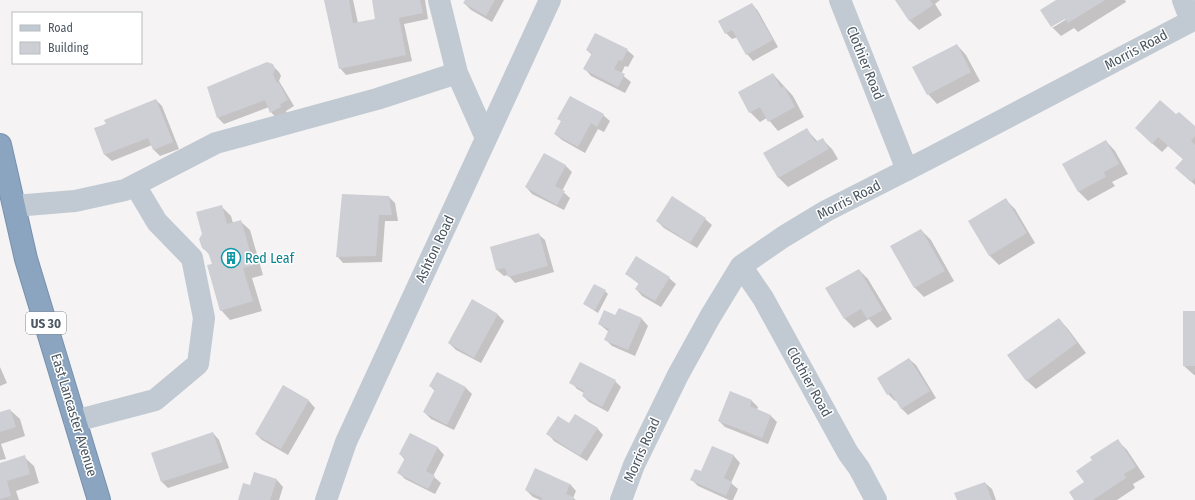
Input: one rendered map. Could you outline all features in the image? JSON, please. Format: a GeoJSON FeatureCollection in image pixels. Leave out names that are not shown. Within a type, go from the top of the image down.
{"type":"FeatureCollection","features":[{"type":"Feature","properties":{"kind":"highway","name":"East Lancaster Avenue"},"geometry":{"type":"LineString","coordinates":[[0,145],[26,259],[99,500]]}},
{"type":"Feature","properties":{"kind":"street"},"geometry":{"type":"LineString","coordinates":[[439,0],[457,73],[486,138]]}},
{"type":"Feature","properties":{"kind":"street","name":"Ashton Road"},"geometry":{"type":"LineString","coordinates":[[326,500],[346,442],[550,0]]}},
{"type":"Feature","properties":{"kind":"street","name":"Clothier Road"},"geometry":{"type":"LineString","coordinates":[[840,0],[908,170]]}},
{"type":"Feature","properties":{"kind":"street"},"geometry":{"type":"LineString","coordinates":[[1183,0],[1193,20]]}},
{"type":"Feature","properties":{"kind":"street","name":"Morris Road"},"geometry":{"type":"LineString","coordinates":[[621,500],[634,464],[678,375],[740,266],[783,237],[826,211],[908,170],[1193,20]]}},
{"type":"Feature","properties":{"kind":"street"},"geometry":{"type":"LineString","coordinates":[[14,206],[75,201],[125,190],[216,143],[377,99],[457,73]]}},
{"type":"Feature","properties":{"kind":"street"},"geometry":{"type":"LineString","coordinates":[[75,421],[155,400],[198,364],[204,318],[192,258],[157,222],[135,185]]}},
{"type":"Feature","properties":{"kind":"street","name":"Clothier Road"},"geometry":{"type":"LineString","coordinates":[[740,266],[763,298],[848,453],[859,468],[876,500]]}},
{"type":"Feature","properties":{"kind":"building"},"geometry":{"type":"Polygon","coordinates":[[[324,0],[349,0],[353,23],[375,19],[372,0],[420,0],[423,13],[399,18],[406,55],[339,69],[324,0]]]}},
{"type":"Feature","properties":{"kind":"building"},"geometry":{"type":"Polygon","coordinates":[[[465,0],[495,0],[486,16],[463,3],[465,0]]]}},
{"type":"Feature","properties":{"kind":"building"},"geometry":{"type":"Polygon","coordinates":[[[895,0],[930,0],[933,5],[909,21],[895,0]]]}},
{"type":"Feature","properties":{"kind":"building"},"geometry":{"type":"Polygon","coordinates":[[[1056,0],[1105,0],[1068,23],[1065,19],[1051,27],[1040,10],[1056,0]]]}},
{"type":"Feature","properties":{"kind":"building"},"geometry":{"type":"Polygon","coordinates":[[[752,3],[773,40],[746,55],[732,30],[725,34],[718,21],[752,3]]]}},
{"type":"Feature","properties":{"kind":"building"},"geometry":{"type":"Polygon","coordinates":[[[595,33],[628,49],[622,61],[619,60],[614,69],[625,74],[618,87],[583,69],[592,53],[586,50],[595,33]]]}},
{"type":"Feature","properties":{"kind":"building"},"geometry":{"type":"Polygon","coordinates":[[[957,44],[971,72],[927,95],[912,67],[957,44]]]}},
{"type":"Feature","properties":{"kind":"building"},"geometry":{"type":"Polygon","coordinates":[[[267,62],[273,64],[275,69],[273,74],[288,100],[280,104],[281,107],[270,113],[265,100],[217,118],[207,87],[267,62]]]}},
{"type":"Feature","properties":{"kind":"building"},"geometry":{"type":"Polygon","coordinates":[[[773,73],[781,88],[784,86],[795,107],[768,122],[760,107],[749,113],[738,92],[773,73]]]}},
{"type":"Feature","properties":{"kind":"building"},"geometry":{"type":"Polygon","coordinates":[[[570,96],[604,114],[597,127],[591,123],[578,147],[554,134],[561,121],[557,119],[570,96]]]}},
{"type":"Feature","properties":{"kind":"building"},"geometry":{"type":"Polygon","coordinates":[[[156,99],[173,142],[153,150],[148,138],[104,155],[94,128],[106,124],[104,120],[156,99]]]}},
{"type":"Feature","properties":{"kind":"building"},"geometry":{"type":"Polygon","coordinates":[[[1160,100],[1176,114],[1179,112],[1195,126],[1195,136],[1191,141],[1195,145],[1195,178],[1191,182],[1175,168],[1183,159],[1158,137],[1152,144],[1135,128],[1160,100]]]}},
{"type":"Feature","properties":{"kind":"building"},"geometry":{"type":"Polygon","coordinates":[[[807,128],[815,142],[823,138],[829,149],[778,178],[763,153],[807,128]]]}},
{"type":"Feature","properties":{"kind":"building"},"geometry":{"type":"Polygon","coordinates":[[[1106,140],[1119,164],[1104,172],[1106,177],[1078,192],[1062,164],[1106,140]]]}},
{"type":"Feature","properties":{"kind":"building"},"geometry":{"type":"Polygon","coordinates":[[[544,153],[566,165],[555,186],[565,191],[557,205],[525,187],[544,153]]]}},
{"type":"Feature","properties":{"kind":"building"},"geometry":{"type":"Polygon","coordinates":[[[342,194],[389,196],[392,215],[379,215],[376,256],[336,257],[342,194]]]}},
{"type":"Feature","properties":{"kind":"building"},"geometry":{"type":"Polygon","coordinates":[[[672,196],[706,218],[690,243],[656,221],[672,196]]]}},
{"type":"Feature","properties":{"kind":"building"},"geometry":{"type":"Polygon","coordinates":[[[1006,198],[1027,233],[989,256],[968,221],[1006,198]]]}},
{"type":"Feature","properties":{"kind":"building","name":"Red Leaf"},"geometry":{"type":"Polygon","coordinates":[[[222,205],[227,224],[241,220],[254,265],[243,268],[253,301],[220,311],[207,265],[212,264],[208,252],[202,248],[199,239],[202,234],[196,212],[222,205]]]}},
{"type":"Feature","properties":{"kind":"building"},"geometry":{"type":"Polygon","coordinates":[[[921,229],[945,271],[914,288],[890,246],[921,229]]]}},
{"type":"Feature","properties":{"kind":"building"},"geometry":{"type":"Polygon","coordinates":[[[539,233],[548,266],[508,277],[505,268],[496,270],[490,247],[539,233]]]}},
{"type":"Feature","properties":{"kind":"building"},"geometry":{"type":"Polygon","coordinates":[[[636,256],[670,277],[655,301],[635,289],[639,283],[625,274],[636,256]]]}},
{"type":"Feature","properties":{"kind":"building"},"geometry":{"type":"Polygon","coordinates":[[[859,269],[883,310],[867,319],[861,309],[844,319],[825,288],[859,269]]]}},
{"type":"Feature","properties":{"kind":"building"},"geometry":{"type":"Polygon","coordinates":[[[594,284],[606,290],[595,310],[583,304],[594,284]]]}},
{"type":"Feature","properties":{"kind":"building"},"geometry":{"type":"Polygon","coordinates":[[[472,299],[498,314],[474,358],[448,343],[472,299]]]}},
{"type":"Feature","properties":{"kind":"building"},"geometry":{"type":"Polygon","coordinates":[[[619,308],[642,318],[628,350],[604,340],[609,329],[598,324],[604,310],[615,315],[619,308]]]}},
{"type":"Feature","properties":{"kind":"building"},"geometry":{"type":"Polygon","coordinates":[[[1183,311],[1195,311],[1195,366],[1183,366],[1183,311]]]}},
{"type":"Feature","properties":{"kind":"building"},"geometry":{"type":"Polygon","coordinates":[[[1059,318],[1077,343],[1026,381],[1007,355],[1059,318]]]}},
{"type":"Feature","properties":{"kind":"building"},"geometry":{"type":"Polygon","coordinates":[[[909,358],[930,391],[901,409],[891,393],[887,395],[877,378],[909,358]]]}},
{"type":"Feature","properties":{"kind":"building"},"geometry":{"type":"Polygon","coordinates":[[[580,362],[616,380],[602,407],[582,396],[584,391],[569,383],[580,362]]]}},
{"type":"Feature","properties":{"kind":"building"},"geometry":{"type":"Polygon","coordinates":[[[437,372],[466,387],[447,425],[423,412],[435,389],[429,386],[437,372]]]}},
{"type":"Feature","properties":{"kind":"building"},"geometry":{"type":"Polygon","coordinates":[[[283,385],[309,400],[281,449],[255,434],[283,385]]]}},
{"type":"Feature","properties":{"kind":"building"},"geometry":{"type":"Polygon","coordinates":[[[730,391],[752,400],[750,406],[771,415],[762,438],[718,421],[730,391]]]}},
{"type":"Feature","properties":{"kind":"building"},"geometry":{"type":"Polygon","coordinates":[[[10,409],[16,427],[0,432],[0,412],[10,409]]]}},
{"type":"Feature","properties":{"kind":"building"},"geometry":{"type":"Polygon","coordinates":[[[575,414],[598,428],[580,456],[546,434],[558,416],[569,423],[575,414]]]}},
{"type":"Feature","properties":{"kind":"building"},"geometry":{"type":"Polygon","coordinates":[[[213,432],[223,462],[161,482],[151,453],[213,432]]]}},
{"type":"Feature","properties":{"kind":"building"},"geometry":{"type":"Polygon","coordinates":[[[410,433],[438,447],[426,471],[435,476],[428,489],[397,473],[405,458],[399,454],[410,433]]]}},
{"type":"Feature","properties":{"kind":"building"},"geometry":{"type":"Polygon","coordinates":[[[1118,439],[1136,467],[1124,474],[1126,478],[1093,500],[1074,500],[1069,492],[1084,482],[1076,471],[1092,460],[1090,457],[1118,439]]]}},
{"type":"Feature","properties":{"kind":"building"},"geometry":{"type":"Polygon","coordinates":[[[712,446],[734,455],[724,478],[732,482],[726,496],[690,480],[695,469],[701,471],[712,446]]]}},
{"type":"Feature","properties":{"kind":"building"},"geometry":{"type":"Polygon","coordinates":[[[25,455],[30,474],[7,481],[11,496],[0,499],[0,463],[25,455]]]}},
{"type":"Feature","properties":{"kind":"building"},"geometry":{"type":"Polygon","coordinates":[[[535,468],[570,484],[566,494],[574,497],[573,500],[541,500],[542,498],[525,490],[535,468]]]}},
{"type":"Feature","properties":{"kind":"building"},"geometry":{"type":"Polygon","coordinates":[[[254,472],[277,479],[270,500],[238,500],[243,483],[250,485],[254,472]]]}},
{"type":"Feature","properties":{"kind":"building"},"geometry":{"type":"Polygon","coordinates":[[[985,482],[992,500],[957,500],[954,493],[985,482]]]}},
{"type":"Feature","properties":{"kind":"place","name":"Red Leaf"},"geometry":{"type":"Point","coordinates":[231,258]}}]}
